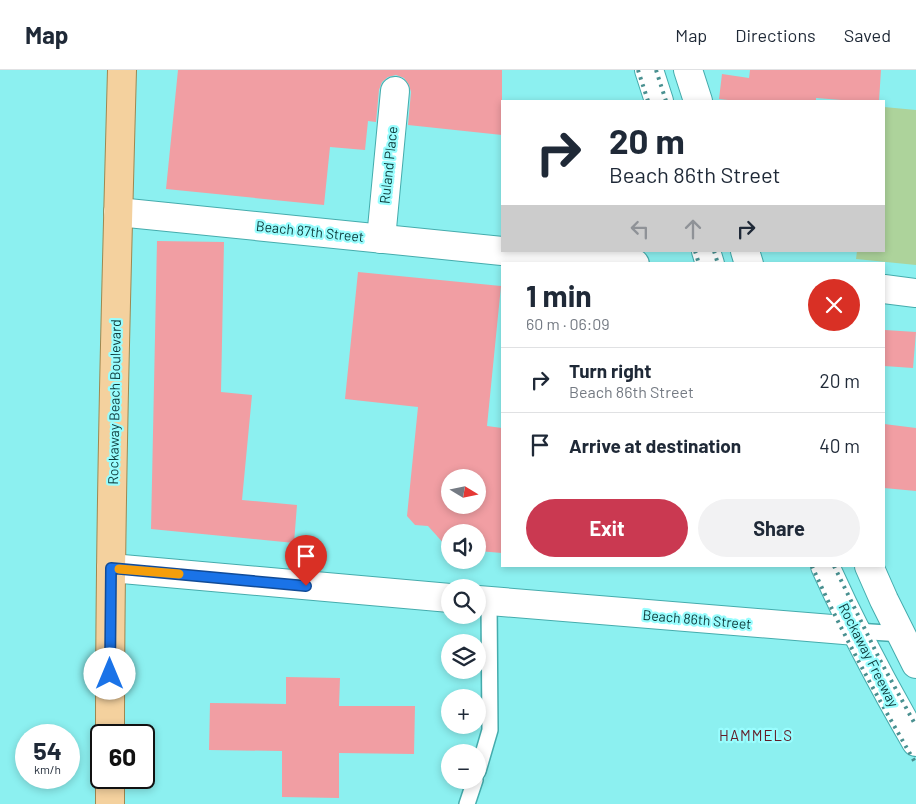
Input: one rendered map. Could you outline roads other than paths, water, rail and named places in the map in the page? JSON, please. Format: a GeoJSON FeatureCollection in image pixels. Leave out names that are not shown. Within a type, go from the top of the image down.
{"type":"FeatureCollection","features":[{"type":"Feature","properties":{"kind":"main road","name":"Rockaway Beach Boulevard"},"geometry":{"type":"LineString","coordinates":[[110,724],[111,568],[122,70]]}},
{"type":"Feature","properties":{"kind":"main road"},"geometry":{"type":"LineString","coordinates":[[110,789],[110,804]]}},
{"type":"Feature","properties":{"kind":"street"},"geometry":{"type":"LineString","coordinates":[[649,70],[659,100]]}},
{"type":"Feature","properties":{"kind":"street"},"geometry":{"type":"LineString","coordinates":[[688,70],[698,100]]}},
{"type":"Feature","properties":{"kind":"street","name":"Ruland Place"},"geometry":{"type":"LineString","coordinates":[[381,239],[395,91]]}},
{"type":"Feature","properties":{"kind":"street","name":"Beach 87th Street"},"geometry":{"type":"LineString","coordinates":[[118,212],[501,251]]}},
{"type":"Feature","properties":{"kind":"street"},"geometry":{"type":"LineString","coordinates":[[518,252],[615,262]]}},
{"type":"Feature","properties":{"kind":"street"},"geometry":{"type":"LineString","coordinates":[[885,290],[916,293]]}},
{"type":"Feature","properties":{"kind":"street","name":"Rockaway Freeway"},"geometry":{"type":"LineString","coordinates":[[825,567],[856,632],[916,742]]}},
{"type":"Feature","properties":{"kind":"street"},"geometry":{"type":"LineString","coordinates":[[869,567],[884,600],[909,635],[916,664]]}},
{"type":"Feature","properties":{"kind":"street"},"geometry":{"type":"LineString","coordinates":[[111,568],[441,597]]}},
{"type":"Feature","properties":{"kind":"street","name":"Beach 86th Street"},"geometry":{"type":"LineString","coordinates":[[486,601],[856,632]]}},
{"type":"Feature","properties":{"kind":"lane"},"geometry":{"type":"LineString","coordinates":[[484,624],[490,730],[486,744]]}},
{"type":"Feature","properties":{"kind":"lane","name":"Beach 86th Street"},"geometry":{"type":"LineString","coordinates":[[856,632],[909,635]]}},
{"type":"Feature","properties":{"kind":"lane"},"geometry":{"type":"LineString","coordinates":[[468,804],[472,789]]}},
{"type":"Feature","properties":{"kind":"railway"},"geometry":{"type":"LineString","coordinates":[[638,70],[648,100]]}},
{"type":"Feature","properties":{"kind":"railway"},"geometry":{"type":"LineString","coordinates":[[656,70],[666,100]]}},
{"type":"Feature","properties":{"kind":"railway"},"geometry":{"type":"LineString","coordinates":[[695,252],[698,262]]}},
{"type":"Feature","properties":{"kind":"railway"},"geometry":{"type":"LineString","coordinates":[[714,252],[717,262]]}},
{"type":"Feature","properties":{"kind":"railway"},"geometry":{"type":"LineString","coordinates":[[812,567],[861,666],[916,764]]}},
{"type":"Feature","properties":{"kind":"railway"},"geometry":{"type":"LineString","coordinates":[[834,567],[880,660],[916,726]]}},
{"type":"Feature","properties":{"kind":"district","name":"HAMMELS"},"geometry":{"type":"Point","coordinates":[756,735]}}]}
